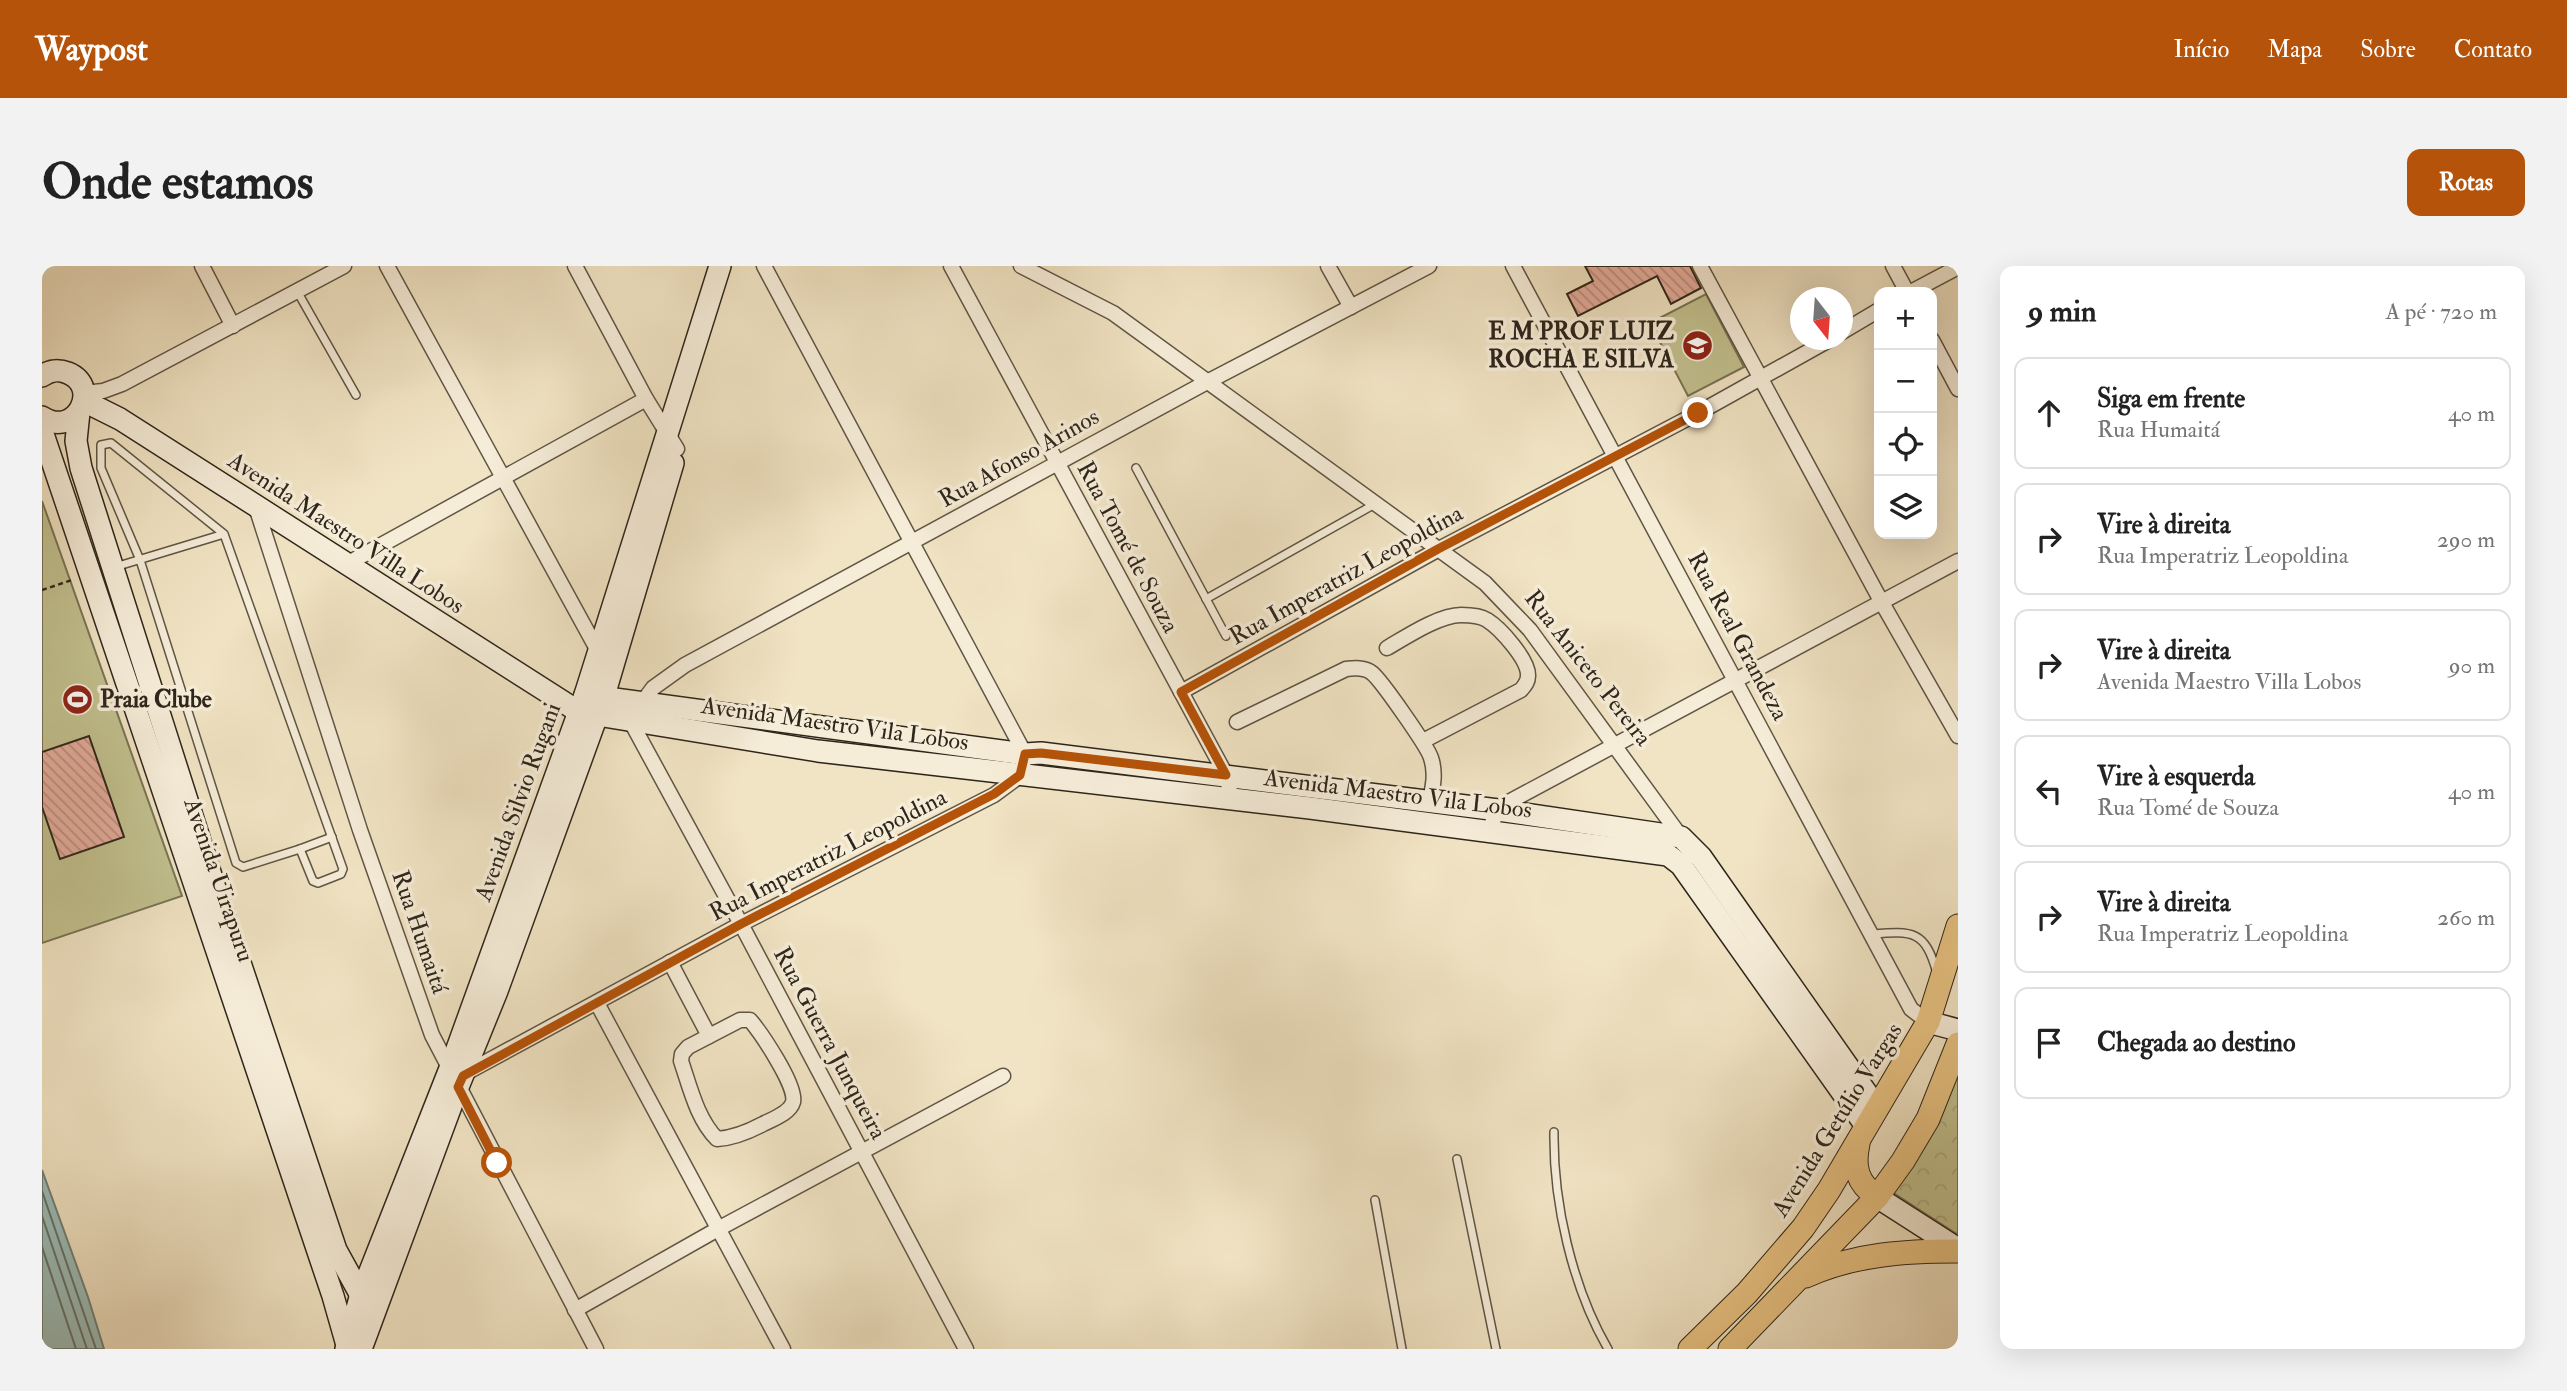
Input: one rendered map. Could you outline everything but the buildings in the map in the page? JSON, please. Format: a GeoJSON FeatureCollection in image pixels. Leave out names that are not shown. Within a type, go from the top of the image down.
{"type":"FeatureCollection","features":[{"type":"Feature","properties":{"kind":"main road","name":"Avenida Getúlio Vargas"},"geometry":{"type":"LineString","coordinates":[[1690,1349],[1747,1293],[1803,1228],[1928,1022],[1958,926]]}},
{"type":"Feature","properties":{"kind":"main road"},"geometry":{"type":"LineString","coordinates":[[1730,1349],[1877,1197],[1928,1119],[1958,1044]]}},
{"type":"Feature","properties":{"kind":"main road"},"geometry":{"type":"LineString","coordinates":[[1868,1124],[1855,1159],[1857,1174],[1865,1189],[1877,1197]]}},
{"type":"Feature","properties":{"kind":"main road"},"geometry":{"type":"LineString","coordinates":[[1794,1281],[1826,1266],[1858,1258],[1914,1251],[1958,1250]]}},
{"type":"Feature","properties":{"kind":"street"},"geometry":{"type":"LineString","coordinates":[[201,266],[233,326]]}},
{"type":"Feature","properties":{"kind":"street"},"geometry":{"type":"LineString","coordinates":[[42,417],[56,423],[65,422],[82,402],[122,384],[344,266]]}},
{"type":"Feature","properties":{"kind":"street"},"geometry":{"type":"LineString","coordinates":[[387,266],[598,651]]}},
{"type":"Feature","properties":{"kind":"street"},"geometry":{"type":"LineString","coordinates":[[575,266],[672,442]]}},
{"type":"Feature","properties":{"kind":"street","name":"Avenida Silvio Rugani"},"geometry":{"type":"LineString","coordinates":[[351,1348],[361,1294],[497,991],[672,442],[720,266]]}},
{"type":"Feature","properties":{"kind":"street","name":"Avenida Silvio Rugani"},"geometry":{"type":"LineString","coordinates":[[590,706],[598,651],[731,266]]}},
{"type":"Feature","properties":{"kind":"street"},"geometry":{"type":"LineString","coordinates":[[764,266],[1025,754],[1020,775]]}},
{"type":"Feature","properties":{"kind":"street","name":"Rua Tomé de Souza"},"geometry":{"type":"LineString","coordinates":[[951,266],[1226,775],[1233,799]]}},
{"type":"Feature","properties":{"kind":"street","name":"Rua Aniceto Pereira"},"geometry":{"type":"LineString","coordinates":[[1021,266],[1113,313],[1485,583],[1513,609],[1616,745],[1681,837],[1702,857],[1729,915],[1868,1124]]}},
{"type":"Feature","properties":{"kind":"street"},"geometry":{"type":"LineString","coordinates":[[1328,266],[1351,307]]}},
{"type":"Feature","properties":{"kind":"street","name":"Rua Afonso Arinos"},"geometry":{"type":"LineString","coordinates":[[636,713],[653,688],[685,665],[1207,382],[1429,266]]}},
{"type":"Feature","properties":{"kind":"street","name":"Rua Real Grandeza"},"geometry":{"type":"LineString","coordinates":[[1513,266],[1911,1009],[1928,1022]]}},
{"type":"Feature","properties":{"kind":"street"},"geometry":{"type":"LineString","coordinates":[[1700,266],[1881,601],[1958,736]]}},
{"type":"Feature","properties":{"kind":"street"},"geometry":{"type":"LineString","coordinates":[[1893,266],[1906,287]]}},
{"type":"Feature","properties":{"kind":"street"},"geometry":{"type":"LineString","coordinates":[[1919,287],[1958,267]]}},
{"type":"Feature","properties":{"kind":"street"},"geometry":{"type":"LineString","coordinates":[[1853,326],[1874,313]]}},
{"type":"Feature","properties":{"kind":"street"},"geometry":{"type":"LineString","coordinates":[[1937,349],[1958,389]]}},
{"type":"Feature","properties":{"kind":"street","name":"Rua Imperatriz Leopoldina"},"geometry":{"type":"LineString","coordinates":[[1181,692],[1438,549],[1812,350]]}},
{"type":"Feature","properties":{"kind":"street","name":"Avenida Maestro Villa Lobos"},"geometry":{"type":"LineString","coordinates":[[48,369],[71,374],[80,382],[82,402],[120,419],[345,565],[590,706]]}},
{"type":"Feature","properties":{"kind":"street"},"geometry":{"type":"LineString","coordinates":[[345,565],[646,399]]}},
{"type":"Feature","properties":{"kind":"street","name":"Avenida Uirapuru"},"geometry":{"type":"LineString","coordinates":[[82,402],[77,456],[206,891],[351,1348]]}},
{"type":"Feature","properties":{"kind":"street","name":"Avenida Uirapuru"},"geometry":{"type":"LineString","coordinates":[[42,431],[89,575],[336,1250],[361,1294],[371,1326]]}},
{"type":"Feature","properties":{"kind":"street","name":"Rua Humaitá"},"geometry":{"type":"LineString","coordinates":[[256,507],[403,957],[432,1035],[457,1078],[596,1349]]}},
{"type":"Feature","properties":{"kind":"street"},"geometry":{"type":"LineString","coordinates":[[1488,832],[1498,810],[1958,561]]}},
{"type":"Feature","properties":{"kind":"street"},"geometry":{"type":"LineString","coordinates":[[1387,648],[1428,625],[1459,614],[1486,619],[1502,633],[1525,662],[1527,683],[1521,690],[1423,741]]}},
{"type":"Feature","properties":{"kind":"street"},"geometry":{"type":"LineString","coordinates":[[1237,722],[1346,669],[1358,668],[1372,672],[1431,756],[1435,775],[1430,801]]}},
{"type":"Feature","properties":{"kind":"street","name":"Avenida Maestro Vila Lobos"},"geometry":{"type":"LineString","coordinates":[[590,706],[818,751],[1233,799],[1668,855],[1729,915]]}},
{"type":"Feature","properties":{"kind":"street"},"geometry":{"type":"LineString","coordinates":[[636,713],[1025,754],[1041,753],[1430,801],[1681,837]]}},
{"type":"Feature","properties":{"kind":"street","name":"Rua Guerra Junqueira"},"geometry":{"type":"LineString","coordinates":[[636,713],[741,924],[966,1349]]}},
{"type":"Feature","properties":{"kind":"street","name":"Rua Imperatriz Leopoldina"},"geometry":{"type":"LineString","coordinates":[[457,1078],[741,924],[994,794],[1020,775]]}},
{"type":"Feature","properties":{"kind":"street"},"geometry":{"type":"LineString","coordinates":[[670,962],[709,1036]]}},
{"type":"Feature","properties":{"kind":"street"},"geometry":{"type":"LineString","coordinates":[[597,1003],[783,1349]]}},
{"type":"Feature","properties":{"kind":"street"},"geometry":{"type":"LineString","coordinates":[[740,1020],[750,1020],[763,1034],[793,1093],[793,1102],[786,1111],[732,1138],[717,1139],[708,1129],[681,1061],[682,1054],[688,1047],[709,1036],[740,1020]]}},
{"type":"Feature","properties":{"kind":"street"},"geometry":{"type":"LineString","coordinates":[[1928,1022],[1958,1030]]}},
{"type":"Feature","properties":{"kind":"street"},"geometry":{"type":"LineString","coordinates":[[575,1310],[718,1229],[1003,1076]]}},
{"type":"Feature","properties":{"kind":"street","name":"Avenida Silvio Rugani"},"geometry":{"type":"LineString","coordinates":[[351,1348],[371,1326],[457,1078]]}},
{"type":"Feature","properties":{"kind":"street"},"geometry":{"type":"LineString","coordinates":[[1877,1197],[1958,1250]]}},
{"type":"Feature","properties":{"kind":"lane"},"geometry":{"type":"LineString","coordinates":[[297,291],[356,395]]}},
{"type":"Feature","properties":{"kind":"lane"},"geometry":{"type":"LineString","coordinates":[[300,849],[313,881],[318,883],[343,872],[332,838],[225,534],[111,443],[104,443],[101,445],[101,468],[140,560],[236,863],[243,867],[332,838]]}},
{"type":"Feature","properties":{"kind":"lane"},"geometry":{"type":"LineString","coordinates":[[1136,468],[1226,636]]}},
{"type":"Feature","properties":{"kind":"lane"},"geometry":{"type":"LineString","coordinates":[[1206,599],[1375,504]]}},
{"type":"Feature","properties":{"kind":"lane"},"geometry":{"type":"LineString","coordinates":[[112,568],[225,534]]}},
{"type":"Feature","properties":{"kind":"lane"},"geometry":{"type":"LineString","coordinates":[[1871,934],[1906,932],[1917,936],[1926,943],[1930,951],[1940,987]]}},
{"type":"Feature","properties":{"kind":"lane"},"geometry":{"type":"LineString","coordinates":[[1554,1132],[1554,1162],[1563,1223],[1588,1308],[1608,1349]]}},
{"type":"Feature","properties":{"kind":"lane"},"geometry":{"type":"LineString","coordinates":[[1457,1159],[1496,1349]]}},
{"type":"Feature","properties":{"kind":"lane"},"geometry":{"type":"LineString","coordinates":[[1375,1200],[1402,1349]]}},
{"type":"Feature","properties":{"kind":"path"},"geometry":{"type":"LineString","coordinates":[[42,590],[89,575]]}},
{"type":"Feature","properties":{"kind":"green space","name":"E M PROF LUIZ ROCHA E SILVA"},"geometry":{"type":"Polygon","coordinates":[[[1706,294],[1744,367],[1688,396],[1650,323],[1706,294]]]}},
{"type":"Feature","properties":{"kind":"green space","name":"Praia Clube"},"geometry":{"type":"Polygon","coordinates":[[[42,501],[182,896],[42,943],[42,501]]]}},
{"type":"Feature","properties":{"kind":"green space"},"geometry":{"type":"Polygon","coordinates":[[[1958,1067],[1958,1235],[1892,1192],[1958,1067]]]}},
{"type":"Feature","properties":{"kind":"water"},"geometry":{"type":"Polygon","coordinates":[[[42,1170],[88,1297],[104,1349],[42,1349],[42,1170]]]}},
{"type":"Feature","properties":{"kind":"place","name":"E M PROF LUIZ ROCHA E SILVA"},"geometry":{"type":"Point","coordinates":[1697,345]}},
{"type":"Feature","properties":{"kind":"place","name":"Praia Clube"},"geometry":{"type":"Point","coordinates":[77,699]}},
{"type":"Feature","properties":{"kind":"route"},"geometry":{"type":"LineString","coordinates":[[497,1163],[458,1087],[463,1076],[741,924],[994,794],[1020,775],[1025,754],[1041,753],[1226,775],[1181,692],[1438,549],[1698,413]]}}]}
